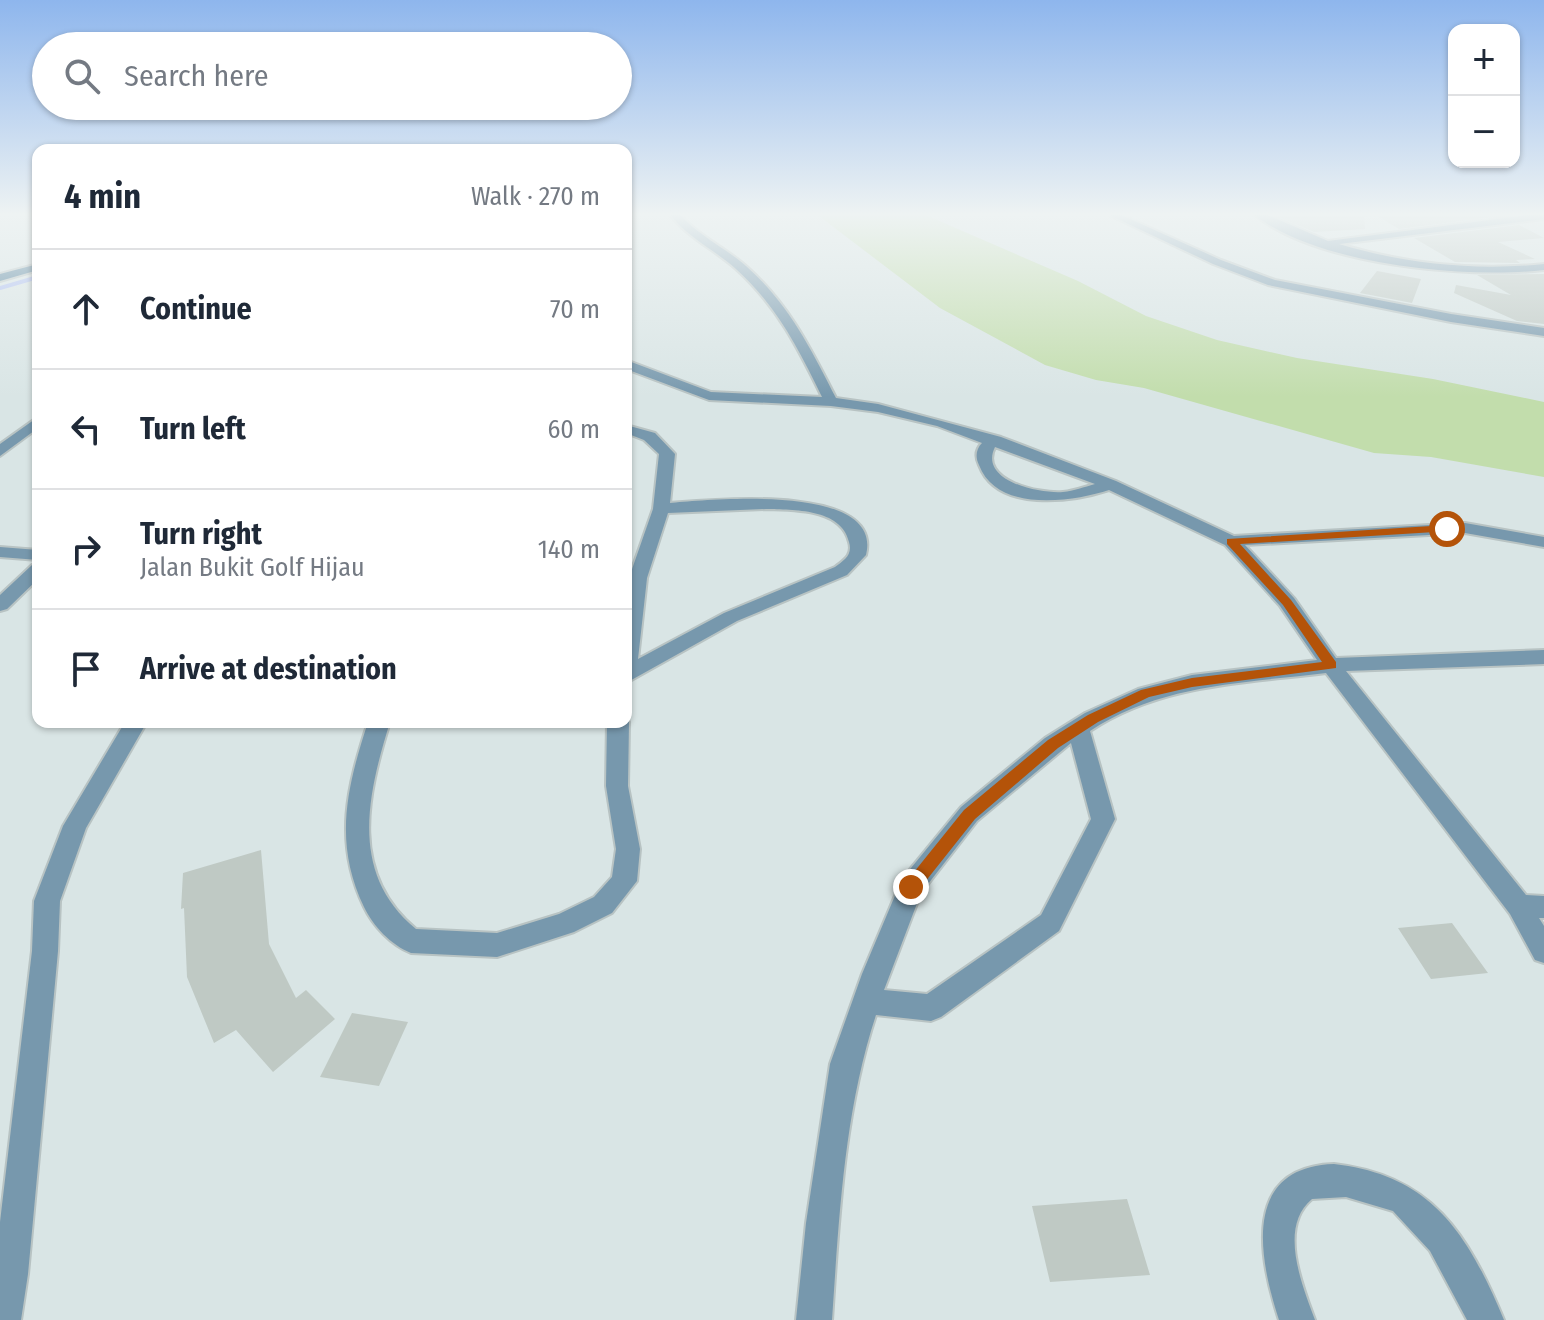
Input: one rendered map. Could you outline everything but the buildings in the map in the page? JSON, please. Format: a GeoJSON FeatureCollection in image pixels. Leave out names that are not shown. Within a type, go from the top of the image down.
{"type":"FeatureCollection","features":[{"type":"Feature","properties":{"kind":"street"},"geometry":{"type":"LineString","coordinates":[[750,275],[793,325],[831,402]]}},
{"type":"Feature","properties":{"kind":"street"},"geometry":{"type":"LineString","coordinates":[[1250,275],[1272,283],[1395,308],[1544,332]]}},
{"type":"Feature","properties":{"kind":"street"},"geometry":{"type":"LineString","coordinates":[[632,366],[709,396],[831,402],[920,417],[996,440],[1110,484],[1231,541],[1287,602],[1435,805],[1531,906],[1544,951]]}},
{"type":"Feature","properties":{"kind":"street"},"geometry":{"type":"LineString","coordinates":[[0,451],[32,426]]}},
{"type":"Feature","properties":{"kind":"street"},"geometry":{"type":"LineString","coordinates":[[632,430],[647,433],[658,440],[667,454],[661,509],[632,578]]}},
{"type":"Feature","properties":{"kind":"street"},"geometry":{"type":"LineString","coordinates":[[996,440],[985,447],[986,467],[998,480],[1021,492],[1061,497],[1110,484]]}},
{"type":"Feature","properties":{"kind":"street"},"geometry":{"type":"LineString","coordinates":[[632,673],[678,641],[725,618],[841,571],[859,554],[859,542],[849,524],[821,509],[750,506],[661,509]]}},
{"type":"Feature","properties":{"kind":"street"},"geometry":{"type":"LineString","coordinates":[[1231,541],[1465,528],[1544,542]]}},
{"type":"Feature","properties":{"kind":"street"},"geometry":{"type":"LineString","coordinates":[[0,552],[32,555]]}},
{"type":"Feature","properties":{"kind":"street"},"geometry":{"type":"LineString","coordinates":[[0,605],[32,575]]}},
{"type":"Feature","properties":{"kind":"street"},"geometry":{"type":"LineString","coordinates":[[814,1320],[822,1223],[845,1064],[911,887],[969,814],[1053,744],[1145,694],[1192,682],[1332,665],[1544,657]]}},
{"type":"Feature","properties":{"kind":"street"},"geometry":{"type":"LineString","coordinates":[[3,1320],[45,951],[47,901],[75,826],[132,728]]}},
{"type":"Feature","properties":{"kind":"street"},"geometry":{"type":"LineString","coordinates":[[377,728],[359,784],[357,816],[363,875],[376,905],[411,941],[497,945],[578,918],[603,905],[624,881],[628,849],[617,786],[618,728]]}},
{"type":"Feature","properties":{"kind":"street"},"geometry":{"type":"LineString","coordinates":[[867,1001],[931,1008],[1050,923],[1103,819],[1078,728]]}},
{"type":"Feature","properties":{"kind":"street"},"geometry":{"type":"LineString","coordinates":[[1297,1320],[1281,1256],[1279,1219],[1289,1199],[1305,1184],[1336,1177],[1402,1197],[1426,1219],[1449,1249],[1486,1320]]}},
{"type":"Feature","properties":{"kind":"green space"},"geometry":{"type":"Polygon","coordinates":[[[896,275],[1063,275],[1146,316],[1217,340],[1297,358],[1433,379],[1544,402],[1544,477],[1431,457],[1374,453],[1144,388],[1096,380],[1045,365],[940,308],[896,275]]]}},
{"type":"Feature","properties":{"kind":"waterway"},"geometry":{"type":"LineString","coordinates":[[0,288],[32,279]]}},
{"type":"Feature","properties":{"kind":"route"},"geometry":{"type":"LineString","coordinates":[[911,887],[969,814],[1053,744],[1093,718],[1145,694],[1192,682],[1332,665],[1287,602],[1231,541],[1447,529]]}}]}
